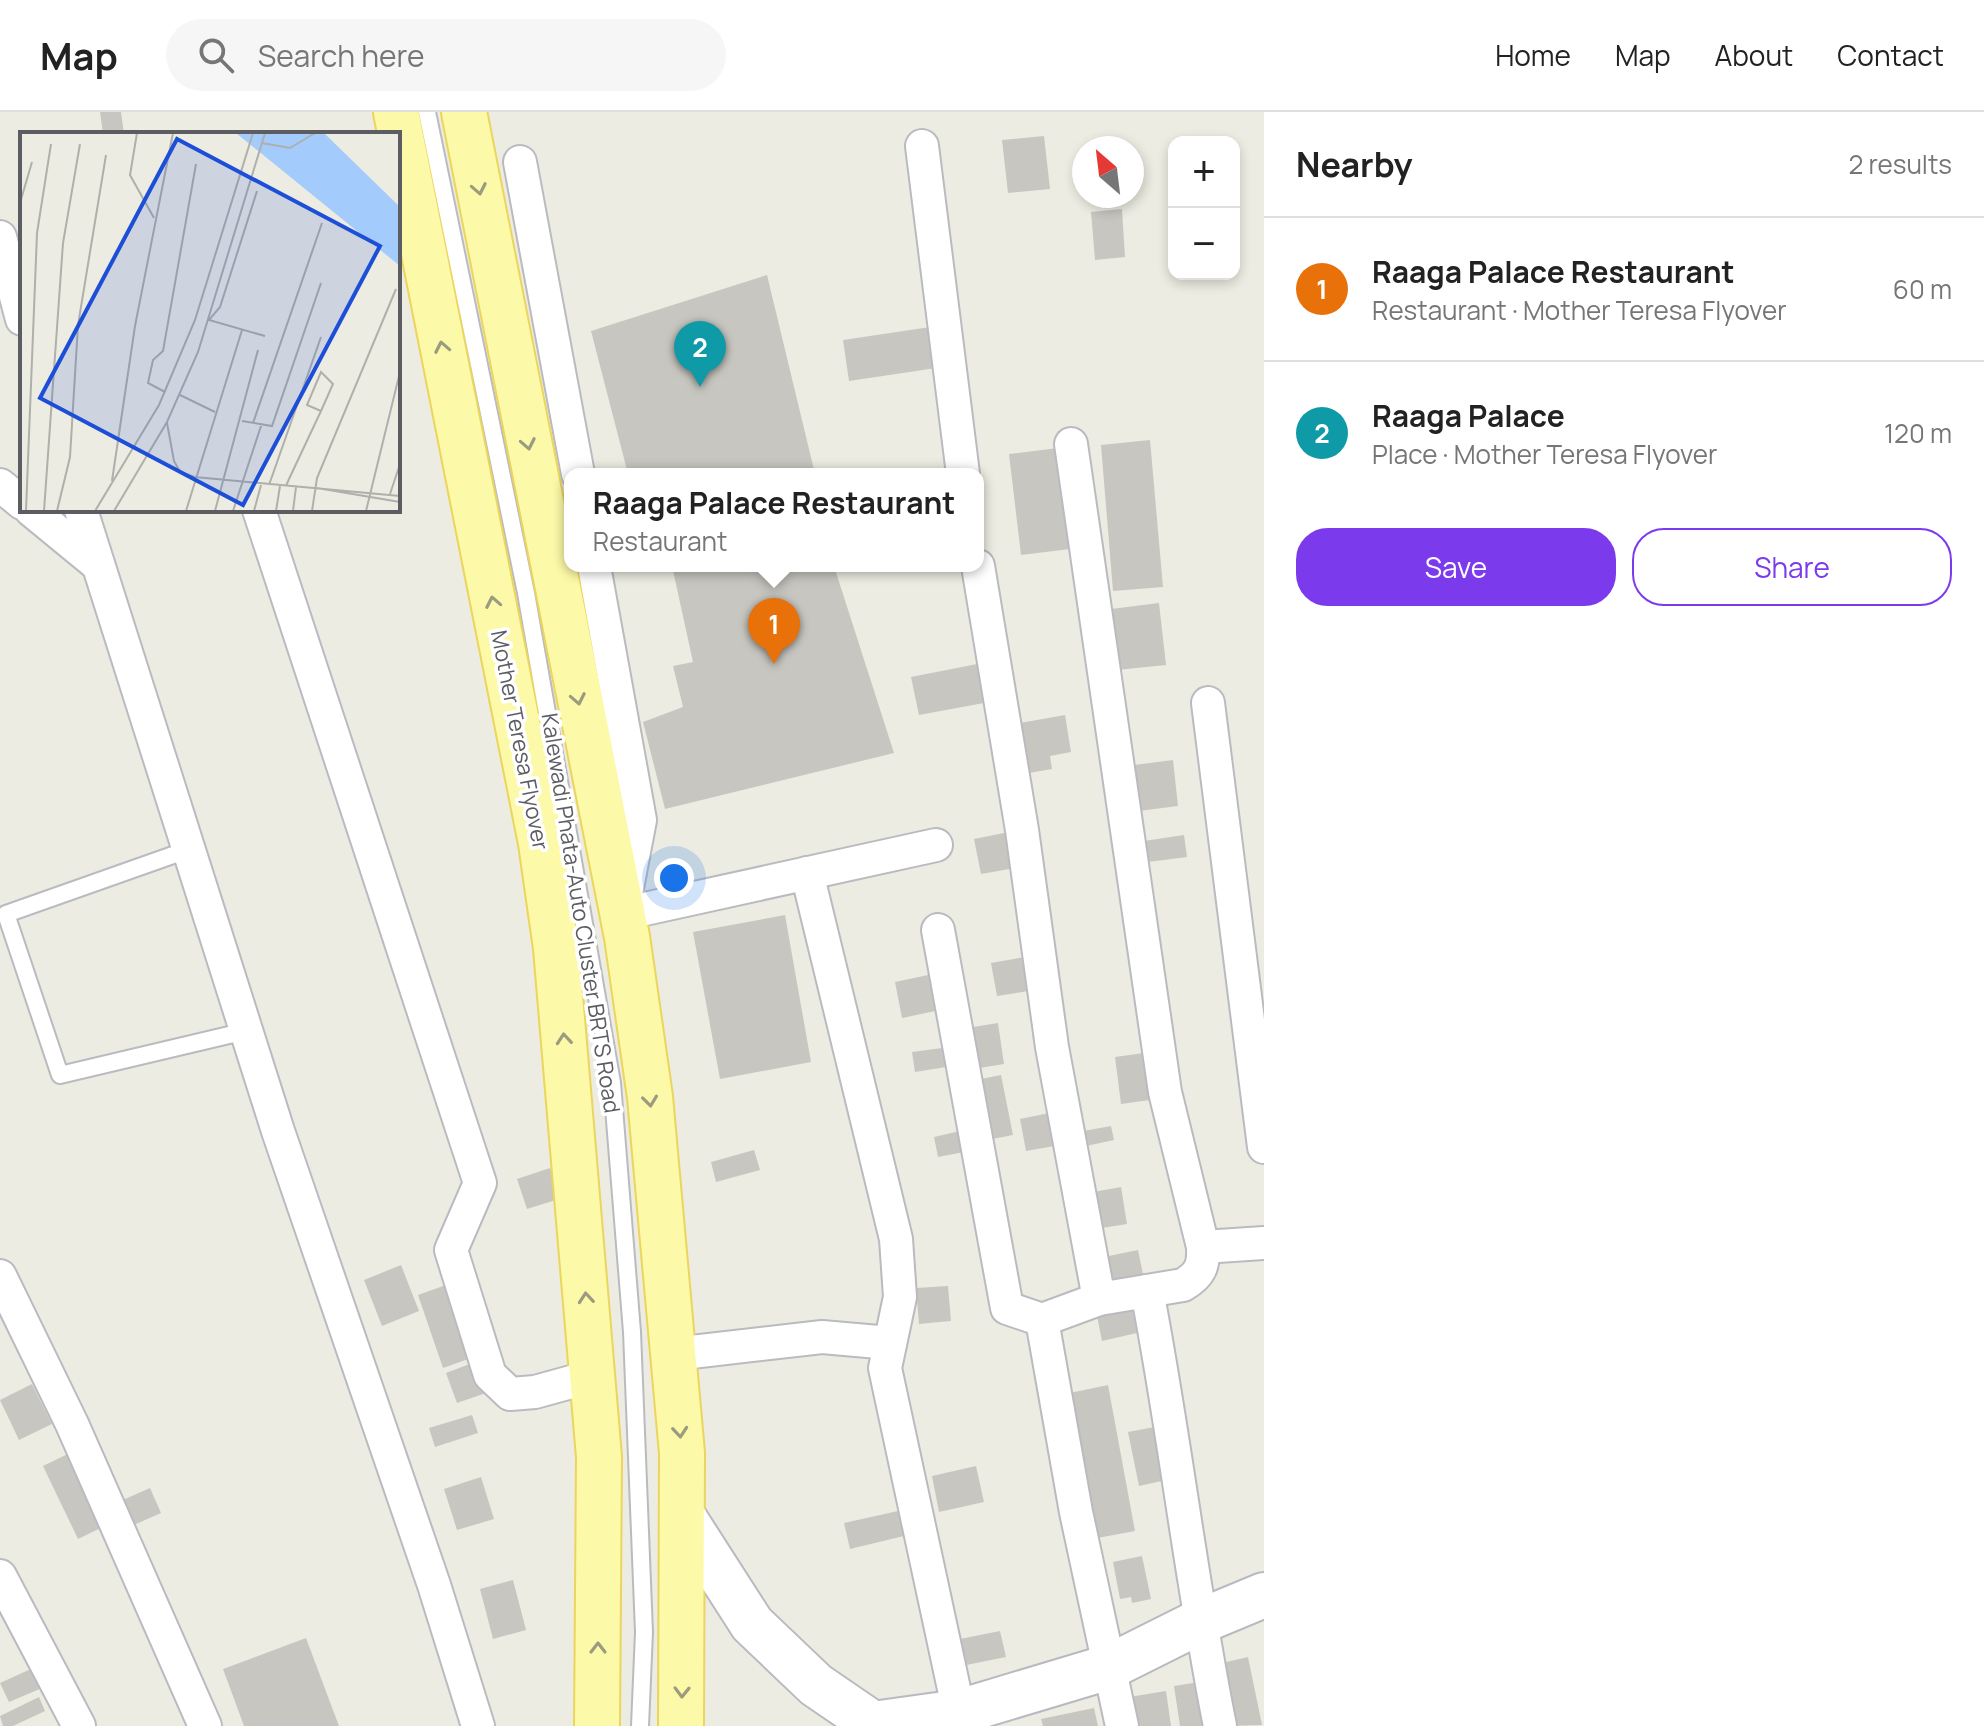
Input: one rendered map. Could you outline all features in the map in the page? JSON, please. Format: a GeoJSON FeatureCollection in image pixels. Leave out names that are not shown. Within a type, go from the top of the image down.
{"type":"FeatureCollection","features":[{"type":"Feature","properties":{"kind":"main road","name":"Mother Teresa Flyover"},"geometry":{"type":"LineString","coordinates":[[396,112],[573,840],[622,914],[650,1097],[682,1453],[681,1726]]}},
{"type":"Feature","properties":{"kind":"main road","name":"Mother Teresa Flyover"},"geometry":{"type":"LineString","coordinates":[[464,112],[573,840],[556,948],[599,1457],[597,1726]]}},
{"type":"Feature","properties":{"kind":"street"},"geometry":{"type":"LineString","coordinates":[[922,146],[962,468]]}},
{"type":"Feature","properties":{"kind":"street"},"geometry":{"type":"LineString","coordinates":[[520,162],[577,468]]}},
{"type":"Feature","properties":{"kind":"street"},"geometry":{"type":"LineString","coordinates":[[0,237],[20,312]]}},
{"type":"Feature","properties":{"kind":"street"},"geometry":{"type":"LineString","coordinates":[[938,930],[1007,1308],[1042,1320],[1099,1299],[1183,1285],[1196,1278],[1204,1265],[1203,1247],[1165,1092],[1071,444]]}},
{"type":"Feature","properties":{"kind":"street"},"geometry":{"type":"LineString","coordinates":[[0,485],[20,501]]}},
{"type":"Feature","properties":{"kind":"street"},"geometry":{"type":"LineString","coordinates":[[33,512],[98,565]]}},
{"type":"Feature","properties":{"kind":"street"},"geometry":{"type":"LineString","coordinates":[[82,512],[142,711],[190,849],[246,1031],[375,1421],[434,1585],[478,1726]]}},
{"type":"Feature","properties":{"kind":"street"},"geometry":{"type":"LineString","coordinates":[[260,512],[480,1183],[451,1250],[490,1375],[510,1394],[535,1392],[593,1376]]}},
{"type":"Feature","properties":{"kind":"street"},"geometry":{"type":"LineString","coordinates":[[595,572],[640,820],[622,914],[936,845]]}},
{"type":"Feature","properties":{"kind":"street"},"geometry":{"type":"LineString","coordinates":[[979,572],[1022,830],[1052,1047],[1099,1299]]}},
{"type":"Feature","properties":{"kind":"street"},"geometry":{"type":"LineString","coordinates":[[1208,703],[1264,1147]]}},
{"type":"Feature","properties":{"kind":"street"},"geometry":{"type":"LineString","coordinates":[[807,873],[896,1239],[900,1297],[885,1368],[960,1719]]}},
{"type":"Feature","properties":{"kind":"street"},"geometry":{"type":"LineString","coordinates":[[1203,1247],[1264,1243]]}},
{"type":"Feature","properties":{"kind":"street"},"geometry":{"type":"LineString","coordinates":[[0,1276],[72,1424],[205,1726]]}},
{"type":"Feature","properties":{"kind":"street"},"geometry":{"type":"LineString","coordinates":[[1147,1291],[1173,1424],[1199,1622],[1220,1726]]}},
{"type":"Feature","properties":{"kind":"street"},"geometry":{"type":"LineString","coordinates":[[1042,1320],[1122,1726]]}},
{"type":"Feature","properties":{"kind":"street"},"geometry":{"type":"LineString","coordinates":[[674,1354],[822,1337],[890,1343]]}},
{"type":"Feature","properties":{"kind":"street"},"geometry":{"type":"LineString","coordinates":[[682,1515],[752,1624],[816,1685],[873,1724],[960,1719],[1109,1667],[1199,1622],[1264,1595]]}},
{"type":"Feature","properties":{"kind":"street"},"geometry":{"type":"LineString","coordinates":[[0,1576],[79,1726]]}},
{"type":"Feature","properties":{"kind":"lane","name":"Kalewadi Phata-Auto Cluster BRTS Road"},"geometry":{"type":"LineString","coordinates":[[427,112],[526,593],[573,840],[612,1083],[632,1332],[644,1632],[640,1726]]}},
{"type":"Feature","properties":{"kind":"lane"},"geometry":{"type":"LineString","coordinates":[[190,849],[6,914],[60,1075],[246,1031]]}},
{"type":"Feature","properties":{"kind":"building"},"geometry":{"type":"Polygon","coordinates":[[[100,112],[121,112],[124,132],[103,132],[100,112]]]}},
{"type":"Feature","properties":{"kind":"building"},"geometry":{"type":"Polygon","coordinates":[[[1044,136],[1050,189],[1008,193],[1002,140],[1044,136]]]}},
{"type":"Feature","properties":{"kind":"building"},"geometry":{"type":"Polygon","coordinates":[[[1122,209],[1125,257],[1095,260],[1091,212],[1122,209]]]}},
{"type":"Feature","properties":{"kind":"building"},"geometry":{"type":"Polygon","coordinates":[[[767,275],[814,468],[626,468],[591,331],[767,275]]]}},
{"type":"Feature","properties":{"kind":"building"},"geometry":{"type":"Polygon","coordinates":[[[937,326],[943,367],[849,381],[843,340],[937,326]]]}},
{"type":"Feature","properties":{"kind":"building"},"geometry":{"type":"Polygon","coordinates":[[[1150,440],[1163,587],[1113,591],[1101,445],[1150,440]]]}},
{"type":"Feature","properties":{"kind":"building"},"geometry":{"type":"Polygon","coordinates":[[[1058,448],[1070,549],[1021,555],[1009,454],[1058,448]]]}},
{"type":"Feature","properties":{"kind":"building"},"geometry":{"type":"Polygon","coordinates":[[[673,572],[836,572],[894,753],[665,809],[643,722],[683,707],[673,666],[693,662],[673,572]]]}},
{"type":"Feature","properties":{"kind":"building"},"geometry":{"type":"Polygon","coordinates":[[[1159,603],[1166,665],[1117,670],[1111,609],[1159,603]]]}},
{"type":"Feature","properties":{"kind":"building"},"geometry":{"type":"Polygon","coordinates":[[[977,664],[984,703],[919,715],[911,677],[977,664]]]}},
{"type":"Feature","properties":{"kind":"building"},"geometry":{"type":"Polygon","coordinates":[[[1065,715],[1071,752],[1050,756],[1052,769],[1029,773],[1020,723],[1065,715]]]}},
{"type":"Feature","properties":{"kind":"building"},"geometry":{"type":"Polygon","coordinates":[[[1173,760],[1178,806],[1139,811],[1134,765],[1173,760]]]}},
{"type":"Feature","properties":{"kind":"building"},"geometry":{"type":"Polygon","coordinates":[[[1014,831],[1021,867],[981,874],[974,839],[1014,831]]]}},
{"type":"Feature","properties":{"kind":"building"},"geometry":{"type":"Polygon","coordinates":[[[1184,835],[1187,857],[1140,863],[1137,842],[1184,835]]]}},
{"type":"Feature","properties":{"kind":"building"},"geometry":{"type":"Polygon","coordinates":[[[785,915],[811,1062],[720,1079],[693,932],[785,915]]]}},
{"type":"Feature","properties":{"kind":"building"},"geometry":{"type":"Polygon","coordinates":[[[1030,956],[1035,990],[997,996],[991,963],[1030,956]]]}},
{"type":"Feature","properties":{"kind":"building"},"geometry":{"type":"Polygon","coordinates":[[[933,974],[940,1010],[902,1018],[895,982],[933,974]]]}},
{"type":"Feature","properties":{"kind":"building"},"geometry":{"type":"Polygon","coordinates":[[[998,1023],[1004,1064],[967,1070],[961,1029],[998,1023]]]}},
{"type":"Feature","properties":{"kind":"building"},"geometry":{"type":"Polygon","coordinates":[[[950,1047],[952,1066],[915,1072],[912,1052],[950,1047]]]}},
{"type":"Feature","properties":{"kind":"building"},"geometry":{"type":"Polygon","coordinates":[[[1151,1052],[1157,1099],[1121,1104],[1115,1057],[1151,1052]]]}},
{"type":"Feature","properties":{"kind":"building"},"geometry":{"type":"Polygon","coordinates":[[[1001,1075],[1013,1135],[982,1141],[971,1081],[1001,1075]]]}},
{"type":"Feature","properties":{"kind":"building"},"geometry":{"type":"Polygon","coordinates":[[[1054,1112],[1060,1145],[1026,1151],[1020,1119],[1054,1112]]]}},
{"type":"Feature","properties":{"kind":"building"},"geometry":{"type":"Polygon","coordinates":[[[1111,1126],[1114,1140],[1081,1147],[1078,1132],[1111,1126]]]}},
{"type":"Feature","properties":{"kind":"building"},"geometry":{"type":"Polygon","coordinates":[[[960,1131],[964,1152],[938,1157],[934,1137],[960,1131]]]}},
{"type":"Feature","properties":{"kind":"building"},"geometry":{"type":"Polygon","coordinates":[[[754,1150],[760,1170],[716,1182],[711,1162],[754,1150]]]}},
{"type":"Feature","properties":{"kind":"building"},"geometry":{"type":"Polygon","coordinates":[[[550,1168],[559,1199],[527,1209],[517,1179],[550,1168]]]}},
{"type":"Feature","properties":{"kind":"building"},"geometry":{"type":"Polygon","coordinates":[[[1121,1187],[1127,1224],[1102,1228],[1088,1193],[1121,1187]]]}},
{"type":"Feature","properties":{"kind":"building"},"geometry":{"type":"Polygon","coordinates":[[[1138,1250],[1144,1279],[1105,1288],[1099,1258],[1138,1250]]]}},
{"type":"Feature","properties":{"kind":"building"},"geometry":{"type":"Polygon","coordinates":[[[401,1265],[419,1311],[382,1326],[364,1280],[401,1265]]]}},
{"type":"Feature","properties":{"kind":"building"},"geometry":{"type":"Polygon","coordinates":[[[446,1285],[471,1358],[443,1368],[418,1295],[446,1285]]]}},
{"type":"Feature","properties":{"kind":"building"},"geometry":{"type":"Polygon","coordinates":[[[948,1286],[951,1321],[919,1324],[916,1288],[948,1286]]]}},
{"type":"Feature","properties":{"kind":"building"},"geometry":{"type":"Polygon","coordinates":[[[1131,1304],[1137,1333],[1102,1341],[1096,1311],[1131,1304]]]}},
{"type":"Feature","properties":{"kind":"building"},"geometry":{"type":"Polygon","coordinates":[[[475,1362],[486,1393],[457,1403],[446,1373],[475,1362]]]}},
{"type":"Feature","properties":{"kind":"building"},"geometry":{"type":"Polygon","coordinates":[[[32,1384],[52,1424],[19,1440],[0,1400],[32,1384]]]}},
{"type":"Feature","properties":{"kind":"building"},"geometry":{"type":"Polygon","coordinates":[[[1108,1385],[1135,1531],[1092,1539],[1065,1394],[1108,1385]]]}},
{"type":"Feature","properties":{"kind":"building"},"geometry":{"type":"Polygon","coordinates":[[[472,1415],[478,1433],[435,1447],[429,1428],[472,1415]]]}},
{"type":"Feature","properties":{"kind":"building"},"geometry":{"type":"Polygon","coordinates":[[[1160,1426],[1171,1479],[1139,1486],[1128,1432],[1160,1426]]]}},
{"type":"Feature","properties":{"kind":"building"},"geometry":{"type":"Polygon","coordinates":[[[76,1450],[111,1523],[78,1539],[43,1466],[76,1450]]]}},
{"type":"Feature","properties":{"kind":"building"},"geometry":{"type":"Polygon","coordinates":[[[976,1466],[984,1502],[939,1512],[932,1476],[976,1466]]]}},
{"type":"Feature","properties":{"kind":"building"},"geometry":{"type":"Polygon","coordinates":[[[481,1477],[494,1519],[457,1530],[444,1489],[481,1477]]]}},
{"type":"Feature","properties":{"kind":"building"},"geometry":{"type":"Polygon","coordinates":[[[150,1488],[161,1513],[127,1528],[116,1503],[150,1488]]]}},
{"type":"Feature","properties":{"kind":"building"},"geometry":{"type":"Polygon","coordinates":[[[898,1511],[904,1536],[850,1549],[844,1523],[898,1511]]]}},
{"type":"Feature","properties":{"kind":"building"},"geometry":{"type":"Polygon","coordinates":[[[1142,1556],[1151,1599],[1132,1603],[1131,1597],[1120,1599],[1113,1562],[1142,1556]]]}},
{"type":"Feature","properties":{"kind":"building"},"geometry":{"type":"Polygon","coordinates":[[[513,1580],[526,1630],[493,1639],[480,1589],[513,1580]]]}},
{"type":"Feature","properties":{"kind":"building"},"geometry":{"type":"Polygon","coordinates":[[[1000,1631],[1006,1657],[966,1665],[960,1639],[1000,1631]]]}},
{"type":"Feature","properties":{"kind":"building"},"geometry":{"type":"Polygon","coordinates":[[[306,1638],[339,1726],[244,1726],[223,1669],[306,1638]]]}},
{"type":"Feature","properties":{"kind":"building"},"geometry":{"type":"Polygon","coordinates":[[[1248,1657],[1262,1725],[1226,1726],[1213,1665],[1248,1657]]]}},
{"type":"Feature","properties":{"kind":"building"},"geometry":{"type":"Polygon","coordinates":[[[33,1668],[42,1688],[9,1702],[0,1683],[33,1668]]]}},
{"type":"Feature","properties":{"kind":"building"},"geometry":{"type":"Polygon","coordinates":[[[1206,1681],[1213,1726],[1180,1726],[1174,1686],[1206,1681]]]}},
{"type":"Feature","properties":{"kind":"building"},"geometry":{"type":"Polygon","coordinates":[[[1166,1691],[1171,1726],[1134,1726],[1129,1697],[1166,1691]]]}},
{"type":"Feature","properties":{"kind":"building"},"geometry":{"type":"Polygon","coordinates":[[[39,1697],[45,1711],[13,1726],[3,1726],[0,1716],[39,1697]]]}},
{"type":"Feature","properties":{"kind":"building"},"geometry":{"type":"Polygon","coordinates":[[[1094,1708],[1098,1726],[1043,1726],[1041,1719],[1094,1708]]]}},
{"type":"Feature","properties":{"kind":"place","name":"Raaga Palace"},"geometry":{"type":"Point","coordinates":[700,387]}},
{"type":"Feature","properties":{"kind":"place","name":"Raaga Palace Restaurant"},"geometry":{"type":"Point","coordinates":[774,664]}}]}
